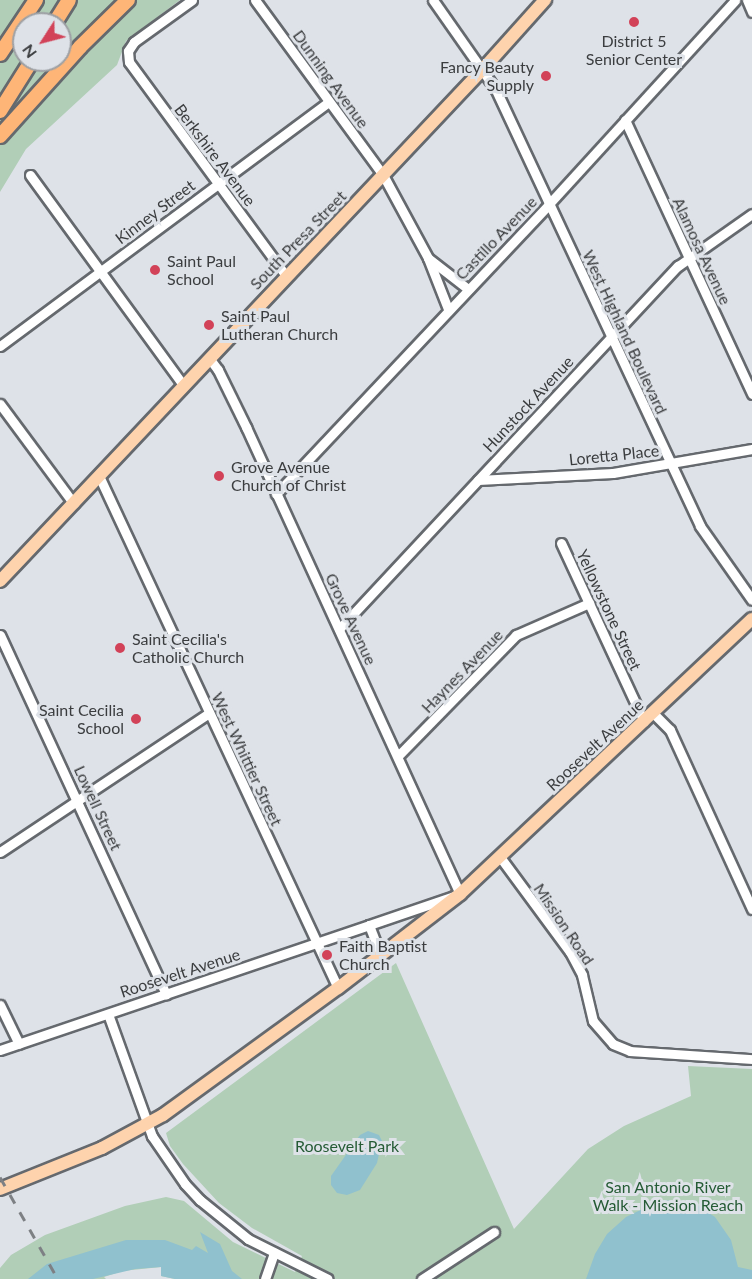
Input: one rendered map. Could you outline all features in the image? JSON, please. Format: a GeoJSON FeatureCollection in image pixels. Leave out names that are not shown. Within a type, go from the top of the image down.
{"type":"FeatureCollection","features":[{"type":"Feature","properties":{"kind":"highway"},"geometry":{"type":"LineString","coordinates":[[0,54],[36,0]]}},
{"type":"Feature","properties":{"kind":"highway"},"geometry":{"type":"LineString","coordinates":[[0,136],[56,72],[128,0]]}},
{"type":"Feature","properties":{"kind":"highway"},"geometry":{"type":"LineString","coordinates":[[0,111],[24,72]]}},
{"type":"Feature","properties":{"kind":"main road","name":"South Presa Street"},"geometry":{"type":"LineString","coordinates":[[0,581],[383,176],[545,0]]}},
{"type":"Feature","properties":{"kind":"main road","name":"Roosevelt Avenue"},"geometry":{"type":"LineString","coordinates":[[0,1189],[102,1148],[147,1125],[198,1093],[381,956],[460,894],[752,619]]}},
{"type":"Feature","properties":{"kind":"street","name":"Berkshire Avenue"},"geometry":{"type":"LineString","coordinates":[[192,0],[134,42],[129,50],[129,62],[286,276]]}},
{"type":"Feature","properties":{"kind":"street","name":"Dunning Avenue"},"geometry":{"type":"LineString","coordinates":[[255,0],[383,176],[428,258],[448,309]]}},
{"type":"Feature","properties":{"kind":"street","name":"West Highland Boulevard"},"geometry":{"type":"LineString","coordinates":[[433,0],[496,90],[670,465],[702,528],[752,600]]}},
{"type":"Feature","properties":{"kind":"street","name":"Castillo Avenue"},"geometry":{"type":"LineString","coordinates":[[276,494],[549,204],[735,0]]}},
{"type":"Feature","properties":{"kind":"street"},"geometry":{"type":"LineString","coordinates":[[747,0],[752,12]]}},
{"type":"Feature","properties":{"kind":"street","name":"Kinney Street"},"geometry":{"type":"LineString","coordinates":[[0,346],[328,102]]}},
{"type":"Feature","properties":{"kind":"street","name":"Alamosa Avenue"},"geometry":{"type":"LineString","coordinates":[[625,120],[752,394]]}},
{"type":"Feature","properties":{"kind":"street"},"geometry":{"type":"LineString","coordinates":[[30,175],[184,386]]}},
{"type":"Feature","properties":{"kind":"street","name":"Hunstock Avenue"},"geometry":{"type":"LineString","coordinates":[[339,629],[688,257],[752,214]]}},
{"type":"Feature","properties":{"kind":"street"},"geometry":{"type":"LineString","coordinates":[[428,258],[468,289]]}},
{"type":"Feature","properties":{"kind":"street","name":"Grove Avenue"},"geometry":{"type":"LineString","coordinates":[[209,358],[223,379],[460,894]]}},
{"type":"Feature","properties":{"kind":"street"},"geometry":{"type":"LineString","coordinates":[[0,404],[74,504]]}},
{"type":"Feature","properties":{"kind":"street","name":"Loretta Place"},"geometry":{"type":"LineString","coordinates":[[478,480],[613,473],[670,465],[752,449]]}},
{"type":"Feature","properties":{"kind":"street","name":"West Whittier Street"},"geometry":{"type":"LineString","coordinates":[[99,476],[338,988]]}},
{"type":"Feature","properties":{"kind":"street","name":"Yellowstone Street"},"geometry":{"type":"LineString","coordinates":[[561,543],[589,603],[649,718],[670,730],[752,909]]}},
{"type":"Feature","properties":{"kind":"street","name":"Haynes Avenue"},"geometry":{"type":"LineString","coordinates":[[398,756],[516,635],[589,603]]}},
{"type":"Feature","properties":{"kind":"street","name":"Lowell Street"},"geometry":{"type":"LineString","coordinates":[[0,635],[166,995]]}},
{"type":"Feature","properties":{"kind":"street"},"geometry":{"type":"LineString","coordinates":[[0,852],[209,713]]}},
{"type":"Feature","properties":{"kind":"street","name":"Mission Road"},"geometry":{"type":"LineString","coordinates":[[500,857],[570,952],[582,975],[593,1021],[613,1044],[630,1051],[752,1059]]}},
{"type":"Feature","properties":{"kind":"street","name":"Roosevelt Avenue"},"geometry":{"type":"LineString","coordinates":[[0,1050],[460,894]]}},
{"type":"Feature","properties":{"kind":"street"},"geometry":{"type":"LineString","coordinates":[[369,925],[381,956]]}},
{"type":"Feature","properties":{"kind":"street"},"geometry":{"type":"LineString","coordinates":[[0,1005],[19,1044]]}},
{"type":"Feature","properties":{"kind":"street"},"geometry":{"type":"LineString","coordinates":[[108,1014],[147,1125],[158,1149],[200,1200],[248,1239],[327,1279]]}},
{"type":"Feature","properties":{"kind":"street"},"geometry":{"type":"LineString","coordinates":[[422,1279],[494,1232]]}},
{"type":"Feature","properties":{"kind":"street"},"geometry":{"type":"LineString","coordinates":[[266,1278],[274,1253]]}},
{"type":"Feature","properties":{"kind":"green space"},"geometry":{"type":"Polygon","coordinates":[[[0,0],[180,0],[126,41],[117,65],[26,149],[0,192],[0,0]]]}},
{"type":"Feature","properties":{"kind":"green space","name":"Roosevelt Park"},"geometry":{"type":"Polygon","coordinates":[[[396,963],[514,1229],[588,1149],[624,1126],[691,1096],[688,1066],[752,1069],[752,1279],[175,1279],[161,1276],[161,1267],[122,1271],[104,1277],[106,1279],[0,1279],[0,1268],[11,1255],[45,1235],[125,1206],[166,1197],[184,1201],[233,1242],[295,1272],[302,1256],[252,1228],[219,1203],[183,1164],[170,1146],[166,1133],[396,963]]]}},
{"type":"Feature","properties":{"kind":"water"},"geometry":{"type":"Polygon","coordinates":[[[368,1131],[379,1135],[382,1141],[377,1163],[360,1190],[347,1195],[337,1193],[331,1185],[331,1176],[360,1135],[368,1131]]]}},
{"type":"Feature","properties":{"kind":"water"},"geometry":{"type":"Polygon","coordinates":[[[661,1200],[692,1202],[715,1217],[731,1240],[738,1267],[752,1270],[752,1279],[586,1279],[595,1254],[607,1234],[626,1217],[661,1200]]]}},
{"type":"Feature","properties":{"kind":"water"},"geometry":{"type":"Polygon","coordinates":[[[200,1232],[220,1244],[232,1271],[242,1279],[175,1279],[161,1276],[161,1267],[135,1269],[93,1279],[28,1279],[47,1264],[126,1240],[165,1240],[192,1250],[196,1246],[208,1253],[200,1232]]]}},
{"type":"Feature","properties":{"kind":"railway"},"geometry":{"type":"LineString","coordinates":[[0,1177],[58,1279]]}},
{"type":"Feature","properties":{"kind":"place","name":"District 5 Senior Center"},"geometry":{"type":"Point","coordinates":[634,22]}},
{"type":"Feature","properties":{"kind":"place","name":"Fancy Beauty Supply"},"geometry":{"type":"Point","coordinates":[546,76]}},
{"type":"Feature","properties":{"kind":"place","name":"Saint Paul School"},"geometry":{"type":"Point","coordinates":[155,270]}},
{"type":"Feature","properties":{"kind":"place","name":"Saint Paul Lutheran Church"},"geometry":{"type":"Point","coordinates":[209,325]}},
{"type":"Feature","properties":{"kind":"place","name":"Grove Avenue Church of Christ"},"geometry":{"type":"Point","coordinates":[219,476]}},
{"type":"Feature","properties":{"kind":"place","name":"Saint Cecilia's Catholic Church"},"geometry":{"type":"Point","coordinates":[120,648]}},
{"type":"Feature","properties":{"kind":"place","name":"Saint Cecilia School"},"geometry":{"type":"Point","coordinates":[136,719]}},
{"type":"Feature","properties":{"kind":"place","name":"Faith Baptist Church"},"geometry":{"type":"Point","coordinates":[327,955]}},
{"type":"Feature","properties":{"kind":"park label","name":"San Antonio River Walk - Mission Reach"},"geometry":{"type":"Point","coordinates":[668,1196]}}]}
